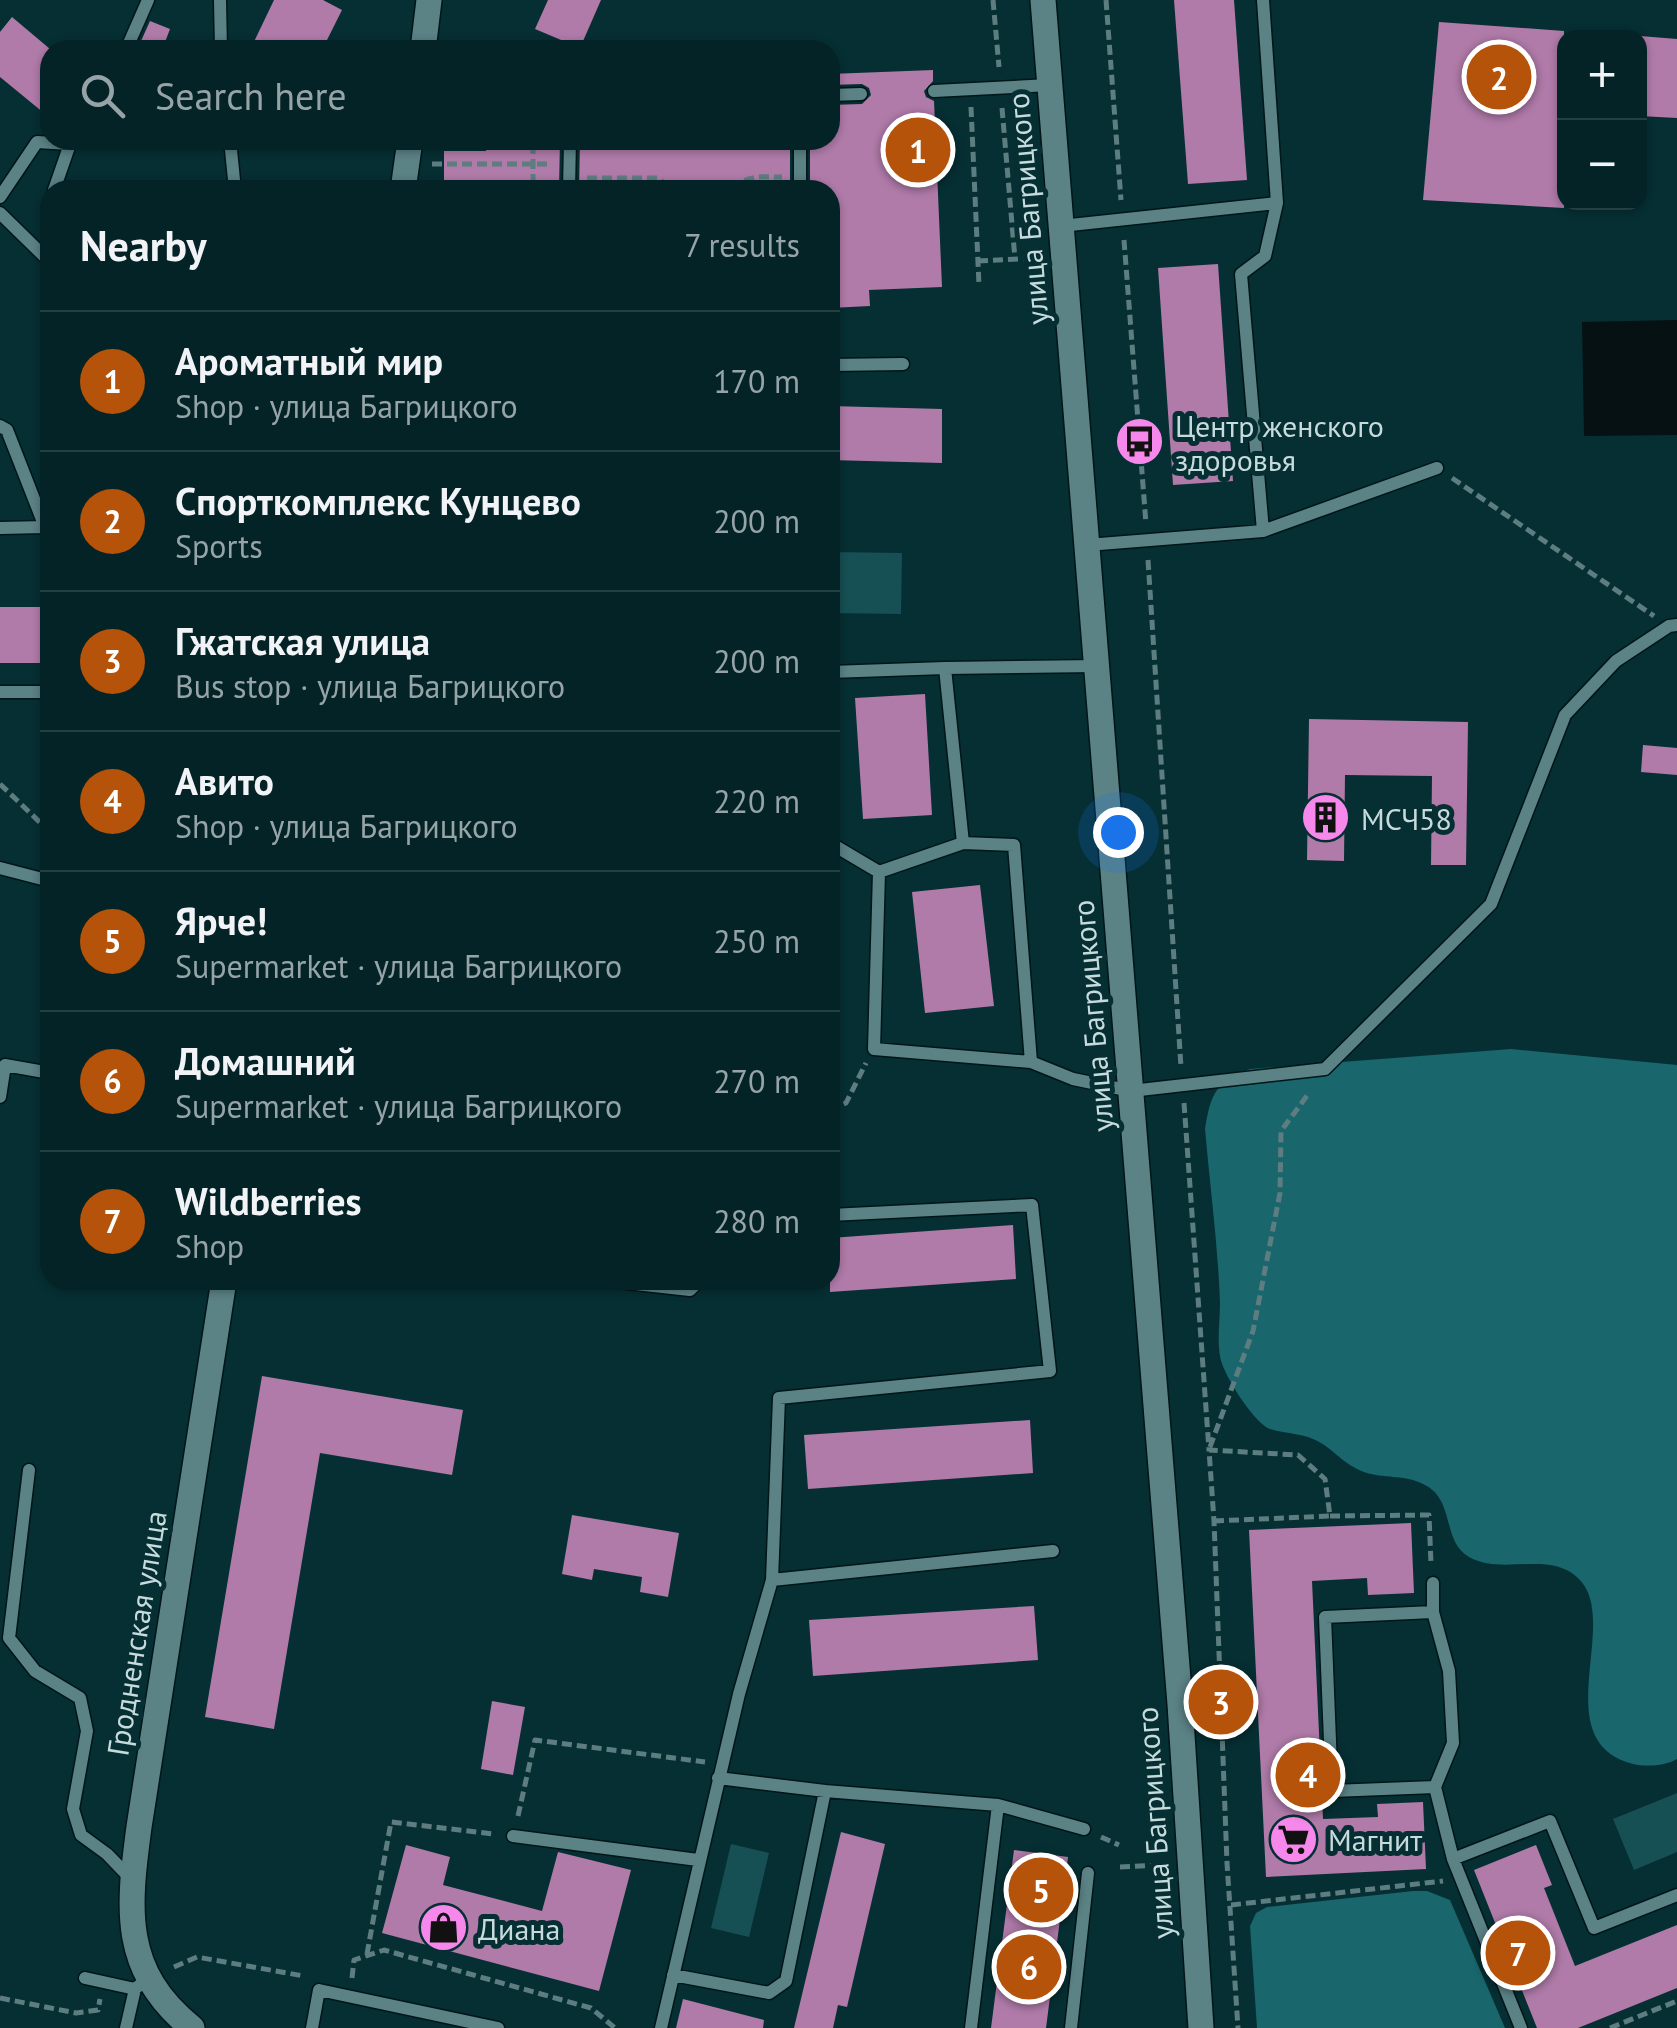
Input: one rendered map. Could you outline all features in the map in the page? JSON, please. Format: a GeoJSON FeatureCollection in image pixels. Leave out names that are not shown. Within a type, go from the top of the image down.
{"type":"FeatureCollection","features":[{"type":"Feature","properties":{"kind":"street"},"geometry":{"type":"LineString","coordinates":[[424,40],[430,0]]}},
{"type":"Feature","properties":{"kind":"street","name":"улица Багрицкого"},"geometry":{"type":"LineString","coordinates":[[1043,0],[1180,1704],[1200,2028]]}},
{"type":"Feature","properties":{"kind":"street"},"geometry":{"type":"LineString","coordinates":[[404,180],[409,150]]}},
{"type":"Feature","properties":{"kind":"street","name":"Гродненская улица"},"geometry":{"type":"LineString","coordinates":[[146,1986],[133,1937],[132,1880],[222,1290]]}},
{"type":"Feature","properties":{"kind":"street"},"geometry":{"type":"LineString","coordinates":[[146,1986],[192,2028]]}},
{"type":"Feature","properties":{"kind":"lane"},"geometry":{"type":"LineString","coordinates":[[130,40],[148,0]]}},
{"type":"Feature","properties":{"kind":"lane"},"geometry":{"type":"LineString","coordinates":[[220,0],[221,40]]}},
{"type":"Feature","properties":{"kind":"lane"},"geometry":{"type":"LineString","coordinates":[[1263,0],[1277,203],[1265,256],[1241,274],[1263,531]]}},
{"type":"Feature","properties":{"kind":"lane"},"geometry":{"type":"LineString","coordinates":[[934,91],[1050,86]]}},
{"type":"Feature","properties":{"kind":"lane"},"geometry":{"type":"LineString","coordinates":[[840,95],[861,94]]}},
{"type":"Feature","properties":{"kind":"lane"},"geometry":{"type":"LineString","coordinates":[[0,197],[40,142]]}},
{"type":"Feature","properties":{"kind":"lane"},"geometry":{"type":"LineString","coordinates":[[58,180],[72,150]]}},
{"type":"Feature","properties":{"kind":"lane"},"geometry":{"type":"LineString","coordinates":[[231,150],[235,180]]}},
{"type":"Feature","properties":{"kind":"lane"},"geometry":{"type":"LineString","coordinates":[[569,177],[570,150]]}},
{"type":"Feature","properties":{"kind":"lane"},"geometry":{"type":"LineString","coordinates":[[800,150],[800,180]]}},
{"type":"Feature","properties":{"kind":"lane"},"geometry":{"type":"LineString","coordinates":[[1061,226],[1277,203]]}},
{"type":"Feature","properties":{"kind":"lane"},"geometry":{"type":"LineString","coordinates":[[0,213],[40,252]]}},
{"type":"Feature","properties":{"kind":"lane"},"geometry":{"type":"LineString","coordinates":[[840,365],[903,364]]}},
{"type":"Feature","properties":{"kind":"lane"},"geometry":{"type":"LineString","coordinates":[[0,426],[7,430],[40,509]]}},
{"type":"Feature","properties":{"kind":"lane"},"geometry":{"type":"LineString","coordinates":[[1087,545],[1263,531],[1437,468]]}},
{"type":"Feature","properties":{"kind":"lane"},"geometry":{"type":"LineString","coordinates":[[0,528],[40,528]]}},
{"type":"Feature","properties":{"kind":"lane"},"geometry":{"type":"LineString","coordinates":[[878,872],[874,1049],[1031,1062],[1073,1079],[1131,1091],[1325,1069],[1491,904],[1565,715],[1616,660],[1673,625]]}},
{"type":"Feature","properties":{"kind":"lane"},"geometry":{"type":"LineString","coordinates":[[840,672],[1096,666]]}},
{"type":"Feature","properties":{"kind":"lane"},"geometry":{"type":"LineString","coordinates":[[945,668],[963,844]]}},
{"type":"Feature","properties":{"kind":"lane"},"geometry":{"type":"LineString","coordinates":[[0,692],[40,692]]}},
{"type":"Feature","properties":{"kind":"lane"},"geometry":{"type":"LineString","coordinates":[[840,849],[878,872],[963,844],[1014,845],[1031,1062]]}},
{"type":"Feature","properties":{"kind":"lane"},"geometry":{"type":"LineString","coordinates":[[0,868],[40,878]]}},
{"type":"Feature","properties":{"kind":"lane"},"geometry":{"type":"LineString","coordinates":[[0,1097],[3,1065],[40,1071]]}},
{"type":"Feature","properties":{"kind":"lane"},"geometry":{"type":"LineString","coordinates":[[661,2028],[739,1694],[772,1580],[779,1398],[1050,1371],[1032,1205],[840,1215]]}},
{"type":"Feature","properties":{"kind":"lane"},"geometry":{"type":"LineString","coordinates":[[29,1470],[8,1638],[35,1672],[80,1698],[87,1731],[73,1808],[82,1835],[132,1880]]}},
{"type":"Feature","properties":{"kind":"lane"},"geometry":{"type":"LineString","coordinates":[[772,1580],[1053,1551]]}},
{"type":"Feature","properties":{"kind":"lane"},"geometry":{"type":"LineString","coordinates":[[1432,1583],[1433,1612],[1450,1672],[1453,1743],[1436,1786],[1454,1860],[1522,2028]]}},
{"type":"Feature","properties":{"kind":"lane"},"geometry":{"type":"LineString","coordinates":[[1433,1612],[1325,1617],[1332,1791],[1436,1786]]}},
{"type":"Feature","properties":{"kind":"lane"},"geometry":{"type":"LineString","coordinates":[[721,1771],[825,1791],[998,1805],[1084,1830]]}},
{"type":"Feature","properties":{"kind":"lane"},"geometry":{"type":"LineString","coordinates":[[673,1975],[770,1993],[786,1981],[825,1791]]}},
{"type":"Feature","properties":{"kind":"lane"},"geometry":{"type":"LineString","coordinates":[[971,2028],[998,1805]]}},
{"type":"Feature","properties":{"kind":"lane"},"geometry":{"type":"LineString","coordinates":[[1454,1860],[1550,1821],[1594,1928],[1677,1895]]}},
{"type":"Feature","properties":{"kind":"lane"},"geometry":{"type":"LineString","coordinates":[[513,1836],[698,1860]]}},
{"type":"Feature","properties":{"kind":"lane"},"geometry":{"type":"LineString","coordinates":[[1070,2028],[1088,1873]]}},
{"type":"Feature","properties":{"kind":"lane"},"geometry":{"type":"LineString","coordinates":[[86,1978],[146,1986],[126,2028]]}},
{"type":"Feature","properties":{"kind":"lane"},"geometry":{"type":"LineString","coordinates":[[312,2028],[319,1990],[498,2028]]}},
{"type":"Feature","properties":{"kind":"path"},"geometry":{"type":"LineString","coordinates":[[993,0],[1015,259]]}},
{"type":"Feature","properties":{"kind":"path"},"geometry":{"type":"LineString","coordinates":[[970,89],[978,285]]}},
{"type":"Feature","properties":{"kind":"path"},"geometry":{"type":"LineString","coordinates":[[533,150],[533,180]]}},
{"type":"Feature","properties":{"kind":"path"},"geometry":{"type":"LineString","coordinates":[[444,164],[533,164],[569,177],[661,180]]}},
{"type":"Feature","properties":{"kind":"path"},"geometry":{"type":"LineString","coordinates":[[742,180],[750,177],[771,180]]}},
{"type":"Feature","properties":{"kind":"path"},"geometry":{"type":"LineString","coordinates":[[978,261],[1064,257]]}},
{"type":"Feature","properties":{"kind":"path"},"geometry":{"type":"LineString","coordinates":[[1437,468],[1673,625]]}},
{"type":"Feature","properties":{"kind":"path"},"geometry":{"type":"LineString","coordinates":[[0,784],[40,822]]}},
{"type":"Feature","properties":{"kind":"path"},"geometry":{"type":"LineString","coordinates":[[840,1106],[846,1103],[874,1049]]}},
{"type":"Feature","properties":{"kind":"path"},"geometry":{"type":"LineString","coordinates":[[1209,1450],[1253,1331],[1280,1193],[1281,1131],[1325,1069]]}},
{"type":"Feature","properties":{"kind":"path"},"geometry":{"type":"LineString","coordinates":[[1182,1085],[1214,1521],[1238,2028],[1247,2028]]}},
{"type":"Feature","properties":{"kind":"path"},"geometry":{"type":"LineString","coordinates":[[1209,1450],[1298,1455],[1325,1478],[1330,1516]]}},
{"type":"Feature","properties":{"kind":"path"},"geometry":{"type":"LineString","coordinates":[[1214,1521],[1429,1515],[1432,1583]]}},
{"type":"Feature","properties":{"kind":"path"},"geometry":{"type":"LineString","coordinates":[[367,1954],[390,1822],[513,1836],[535,1740],[721,1771]]}},
{"type":"Feature","properties":{"kind":"path"},"geometry":{"type":"LineString","coordinates":[[1231,1905],[1461,1878]]}},
{"type":"Feature","properties":{"kind":"path"},"geometry":{"type":"LineString","coordinates":[[350,1996],[354,1960],[384,1950],[591,2008],[614,2028]]}},
{"type":"Feature","properties":{"kind":"path"},"geometry":{"type":"LineString","coordinates":[[146,1986],[197,1957],[312,1977]]}},
{"type":"Feature","properties":{"kind":"path"},"geometry":{"type":"LineString","coordinates":[[0,1998],[76,2013]]}},
{"type":"Feature","properties":{"kind":"path"},"geometry":{"type":"LineString","coordinates":[[1610,2028],[1677,2002]]}},
{"type":"Feature","properties":{"kind":"shaded area"},"geometry":{"type":"Polygon","coordinates":[[[1677,320],[1677,435],[1584,436],[1582,322],[1677,320]]]}},
{"type":"Feature","properties":{"kind":"shaded area"},"geometry":{"type":"Polygon","coordinates":[[[840,552],[902,553],[901,614],[840,613],[840,552]]]}},
{"type":"Feature","properties":{"kind":"shaded area"},"geometry":{"type":"Polygon","coordinates":[[[1511,1049],[1677,1065],[1677,1759],[1661,1764],[1633,1764],[1607,1751],[1593,1731],[1588,1706],[1593,1622],[1590,1597],[1578,1578],[1554,1566],[1496,1564],[1469,1557],[1455,1541],[1445,1509],[1433,1491],[1408,1479],[1364,1472],[1315,1440],[1263,1425],[1240,1397],[1220,1356],[1219,1281],[1205,1129],[1213,1098],[1222,1085],[1250,1069],[1511,1049]]]}},
{"type":"Feature","properties":{"kind":"shaded area"},"geometry":{"type":"Polygon","coordinates":[[[1677,1793],[1677,1852],[1634,1870],[1613,1819],[1677,1793]]]}},
{"type":"Feature","properties":{"kind":"shaded area"},"geometry":{"type":"Polygon","coordinates":[[[731,1844],[769,1853],[749,1937],[711,1928],[731,1844]]]}},
{"type":"Feature","properties":{"kind":"shaded area"},"geometry":{"type":"Polygon","coordinates":[[[1427,1891],[1450,1900],[1505,2028],[1257,2028],[1250,1926],[1256,1913],[1267,1907],[1427,1891]]]}},
{"type":"Feature","properties":{"kind":"building"},"geometry":{"type":"Polygon","coordinates":[[[274,0],[323,0],[342,10],[327,40],[255,40],[274,0]]]}},
{"type":"Feature","properties":{"kind":"building"},"geometry":{"type":"Polygon","coordinates":[[[548,0],[601,0],[584,40],[561,40],[535,29],[548,0]]]}},
{"type":"Feature","properties":{"kind":"building"},"geometry":{"type":"Polygon","coordinates":[[[1174,0],[1234,0],[1247,180],[1188,184],[1174,0]]]}},
{"type":"Feature","properties":{"kind":"building"},"geometry":{"type":"Polygon","coordinates":[[[12,17],[40,41],[40,110],[0,77],[0,32],[12,17]]]}},
{"type":"Feature","properties":{"kind":"building"},"geometry":{"type":"Polygon","coordinates":[[[150,21],[170,29],[166,40],[141,40],[150,21]]]}},
{"type":"Feature","properties":{"kind":"building"},"geometry":{"type":"Polygon","coordinates":[[[1439,22],[1557,30],[1557,208],[1423,200],[1439,22]]]}},
{"type":"Feature","properties":{"kind":"building"},"geometry":{"type":"Polygon","coordinates":[[[1647,37],[1677,39],[1677,118],[1647,116],[1647,37]]]}},
{"type":"Feature","properties":{"kind":"building"},"geometry":{"type":"Polygon","coordinates":[[[933,70],[933,81],[924,91],[934,101],[942,287],[869,290],[870,306],[840,308],[840,180],[810,180],[810,150],[840,150],[840,105],[862,104],[871,95],[862,84],[840,85],[840,74],[933,70]]]}},
{"type":"Feature","properties":{"kind":"building"},"geometry":{"type":"Polygon","coordinates":[[[560,150],[559,180],[444,180],[444,151],[560,150]]]}},
{"type":"Feature","properties":{"kind":"building"},"geometry":{"type":"Polygon","coordinates":[[[580,150],[790,150],[790,180],[579,180],[580,150]]]}},
{"type":"Feature","properties":{"kind":"building"},"geometry":{"type":"Polygon","coordinates":[[[1218,264],[1233,481],[1173,485],[1158,268],[1218,264]]]}},
{"type":"Feature","properties":{"kind":"building"},"geometry":{"type":"Polygon","coordinates":[[[840,406],[942,409],[942,463],[840,460],[840,406]]]}},
{"type":"Feature","properties":{"kind":"building"},"geometry":{"type":"Polygon","coordinates":[[[0,607],[40,607],[40,663],[0,663],[0,607]]]}},
{"type":"Feature","properties":{"kind":"building"},"geometry":{"type":"Polygon","coordinates":[[[925,694],[932,815],[863,819],[855,698],[925,694]]]}},
{"type":"Feature","properties":{"kind":"building","name":"МСЧ58"},"geometry":{"type":"Polygon","coordinates":[[[1309,719],[1468,722],[1466,865],[1431,865],[1432,776],[1345,775],[1344,861],[1307,860],[1309,719]]]}},
{"type":"Feature","properties":{"kind":"building"},"geometry":{"type":"Polygon","coordinates":[[[1643,745],[1677,748],[1677,775],[1641,772],[1643,745]]]}},
{"type":"Feature","properties":{"kind":"building"},"geometry":{"type":"Polygon","coordinates":[[[980,885],[994,1006],[925,1013],[912,892],[980,885]]]}},
{"type":"Feature","properties":{"kind":"building"},"geometry":{"type":"Polygon","coordinates":[[[1013,1225],[1016,1279],[830,1292],[840,1290],[840,1237],[1013,1225]]]}},
{"type":"Feature","properties":{"kind":"building"},"geometry":{"type":"Polygon","coordinates":[[[262,1376],[463,1410],[452,1475],[320,1453],[274,1729],[205,1717],[262,1376]]]}},
{"type":"Feature","properties":{"kind":"building"},"geometry":{"type":"Polygon","coordinates":[[[1030,1420],[1033,1473],[808,1489],[804,1435],[1030,1420]]]}},
{"type":"Feature","properties":{"kind":"building"},"geometry":{"type":"Polygon","coordinates":[[[572,1515],[679,1533],[668,1597],[640,1592],[642,1577],[594,1569],[592,1580],[562,1574],[572,1515]]]}},
{"type":"Feature","properties":{"kind":"building"},"geometry":{"type":"Polygon","coordinates":[[[1411,1523],[1414,1593],[1368,1595],[1367,1578],[1312,1581],[1323,1819],[1378,1817],[1377,1804],[1423,1802],[1426,1869],[1266,1877],[1249,1530],[1411,1523]]]}},
{"type":"Feature","properties":{"kind":"building"},"geometry":{"type":"Polygon","coordinates":[[[1034,1606],[1038,1660],[813,1676],[809,1620],[1034,1606]]]}},
{"type":"Feature","properties":{"kind":"building"},"geometry":{"type":"Polygon","coordinates":[[[492,1701],[525,1707],[513,1775],[481,1769],[492,1701]]]}},
{"type":"Feature","properties":{"kind":"building"},"geometry":{"type":"Polygon","coordinates":[[[841,1832],[885,1844],[847,2007],[838,2005],[833,2028],[794,2028],[841,1832]]]}},
{"type":"Feature","properties":{"kind":"building"},"geometry":{"type":"Polygon","coordinates":[[[406,1845],[450,1857],[443,1885],[542,1911],[558,1852],[631,1870],[599,1991],[382,1933],[406,1845]]]}},
{"type":"Feature","properties":{"kind":"building"},"geometry":{"type":"Polygon","coordinates":[[[1536,1845],[1552,1885],[1544,1888],[1575,1966],[1677,1925],[1677,1988],[1578,2028],[1537,2028],[1474,1870],[1536,1845]]]}},
{"type":"Feature","properties":{"kind":"building"},"geometry":{"type":"Polygon","coordinates":[[[1014,1850],[1068,1857],[1046,2028],[991,2028],[1014,1850]]]}},
{"type":"Feature","properties":{"kind":"building"},"geometry":{"type":"Polygon","coordinates":[[[683,1999],[764,2020],[763,2028],[676,2028],[683,1999]]]}},
{"type":"Feature","properties":{"kind":"place","name":"Спорткомплекс Кунцево"},"geometry":{"type":"Point","coordinates":[1499,77]}},
{"type":"Feature","properties":{"kind":"place","name":"Ароматный мир"},"geometry":{"type":"Point","coordinates":[918,150]}},
{"type":"Feature","properties":{"kind":"place","name":"Центр женского здоровья"},"geometry":{"type":"Point","coordinates":[1140,442]}},
{"type":"Feature","properties":{"kind":"place","name":"МСЧ58"},"geometry":{"type":"Point","coordinates":[1326,818]}},
{"type":"Feature","properties":{"kind":"place","name":"Гжатская улица"},"geometry":{"type":"Point","coordinates":[1221,1702]}},
{"type":"Feature","properties":{"kind":"place","name":"Авито"},"geometry":{"type":"Point","coordinates":[1308,1775]}},
{"type":"Feature","properties":{"kind":"place","name":"Магнит"},"geometry":{"type":"Point","coordinates":[1293,1839]}},
{"type":"Feature","properties":{"kind":"place","name":"Ярче!"},"geometry":{"type":"Point","coordinates":[1041,1890]}},
{"type":"Feature","properties":{"kind":"place","name":"Диана"},"geometry":{"type":"Point","coordinates":[443,1928]}},
{"type":"Feature","properties":{"kind":"place","name":"Wildberries"},"geometry":{"type":"Point","coordinates":[1518,1953]}},
{"type":"Feature","properties":{"kind":"place","name":"Домашний"},"geometry":{"type":"Point","coordinates":[1029,1967]}}]}
